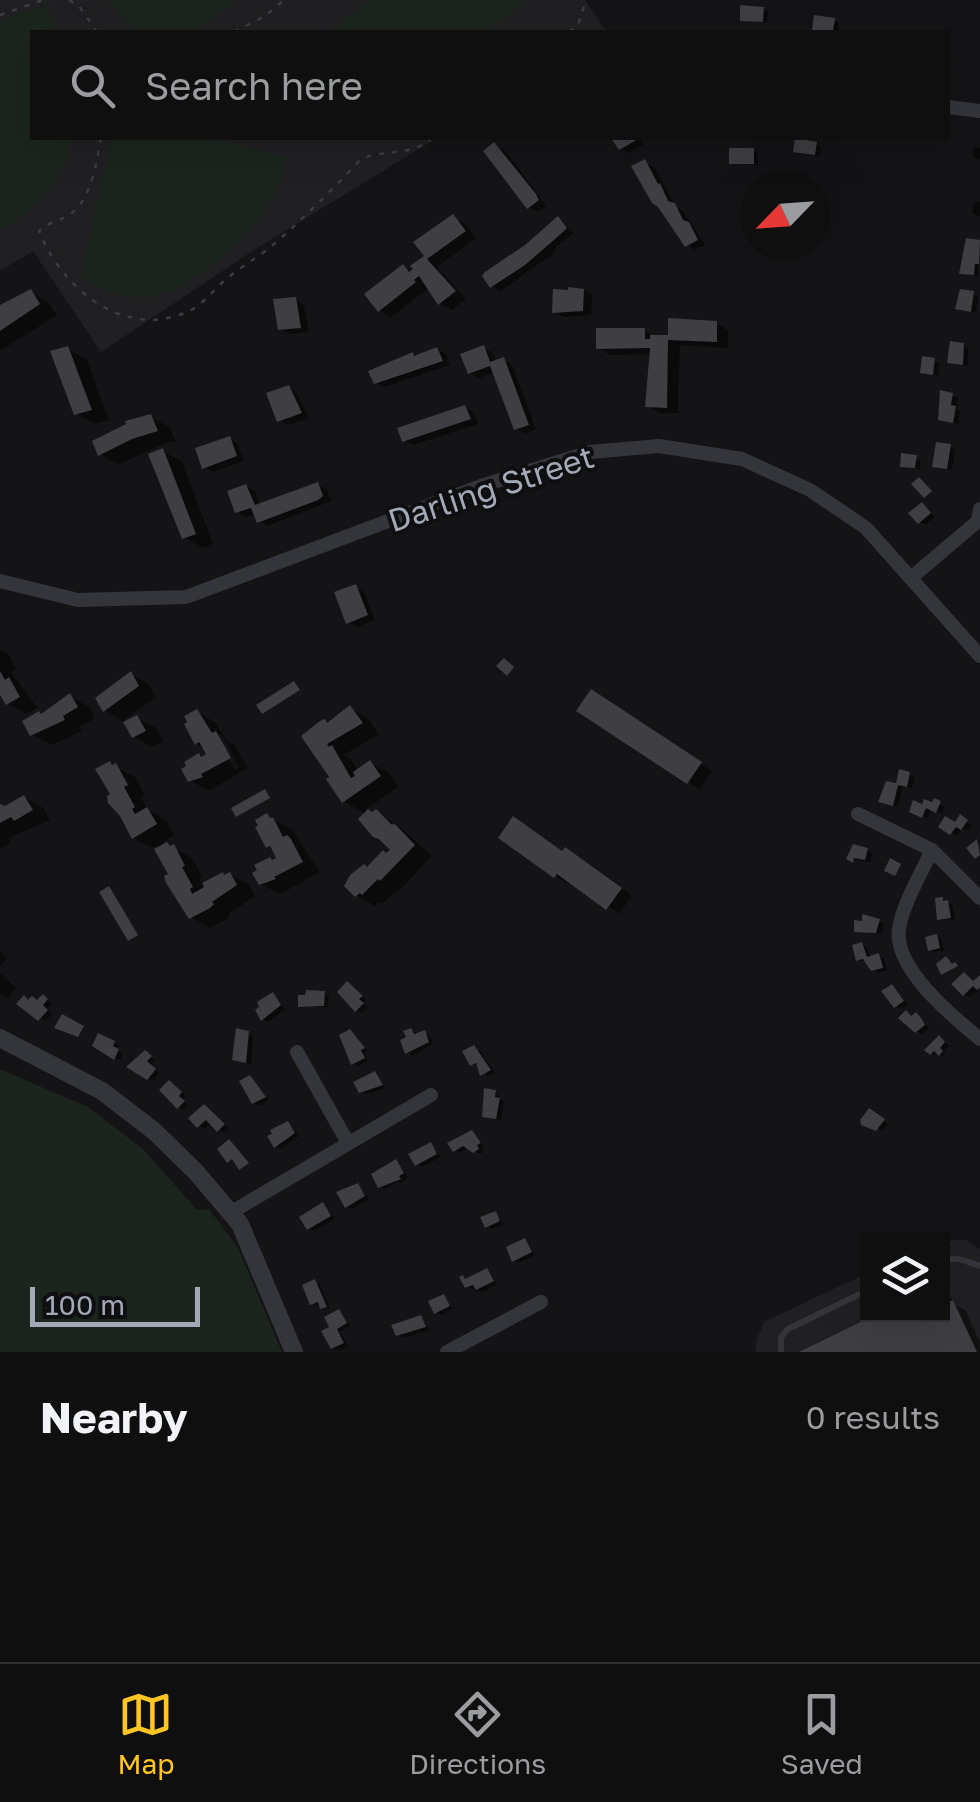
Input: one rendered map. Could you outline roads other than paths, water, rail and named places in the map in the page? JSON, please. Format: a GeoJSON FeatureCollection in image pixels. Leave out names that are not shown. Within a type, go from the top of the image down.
{"type":"FeatureCollection","features":[{"type":"Feature","properties":{"kind":"street"},"geometry":{"type":"LineString","coordinates":[[950,106],[980,112]]}},
{"type":"Feature","properties":{"kind":"street","name":"Darling Street"},"geometry":{"type":"LineString","coordinates":[[0,581],[78,600],[186,598],[482,486],[590,452],[659,446],[742,459],[810,490],[866,528],[980,656]]}},
{"type":"Feature","properties":{"kind":"street"},"geometry":{"type":"LineString","coordinates":[[912,577],[978,521],[980,509]]}},
{"type":"Feature","properties":{"kind":"street"},"geometry":{"type":"LineString","coordinates":[[858,814],[932,850],[980,898]]}},
{"type":"Feature","properties":{"kind":"street"},"geometry":{"type":"LineString","coordinates":[[932,850],[899,929],[901,948],[926,988],[980,1038]]}},
{"type":"Feature","properties":{"kind":"street"},"geometry":{"type":"LineString","coordinates":[[0,1038],[102,1091],[154,1131],[196,1172],[240,1224],[294,1352]]}},
{"type":"Feature","properties":{"kind":"street"},"geometry":{"type":"LineString","coordinates":[[297,1052],[348,1143]]}},
{"type":"Feature","properties":{"kind":"street"},"geometry":{"type":"LineString","coordinates":[[230,1214],[431,1095]]}},
{"type":"Feature","properties":{"kind":"street"},"geometry":{"type":"LineString","coordinates":[[448,1352],[541,1302]]}},
{"type":"Feature","properties":{"kind":"lane"},"geometry":{"type":"LineString","coordinates":[[950,1259],[980,1266]]}},
{"type":"Feature","properties":{"kind":"lane"},"geometry":{"type":"LineString","coordinates":[[781,1352],[781,1337],[788,1329],[860,1294]]}}]}
